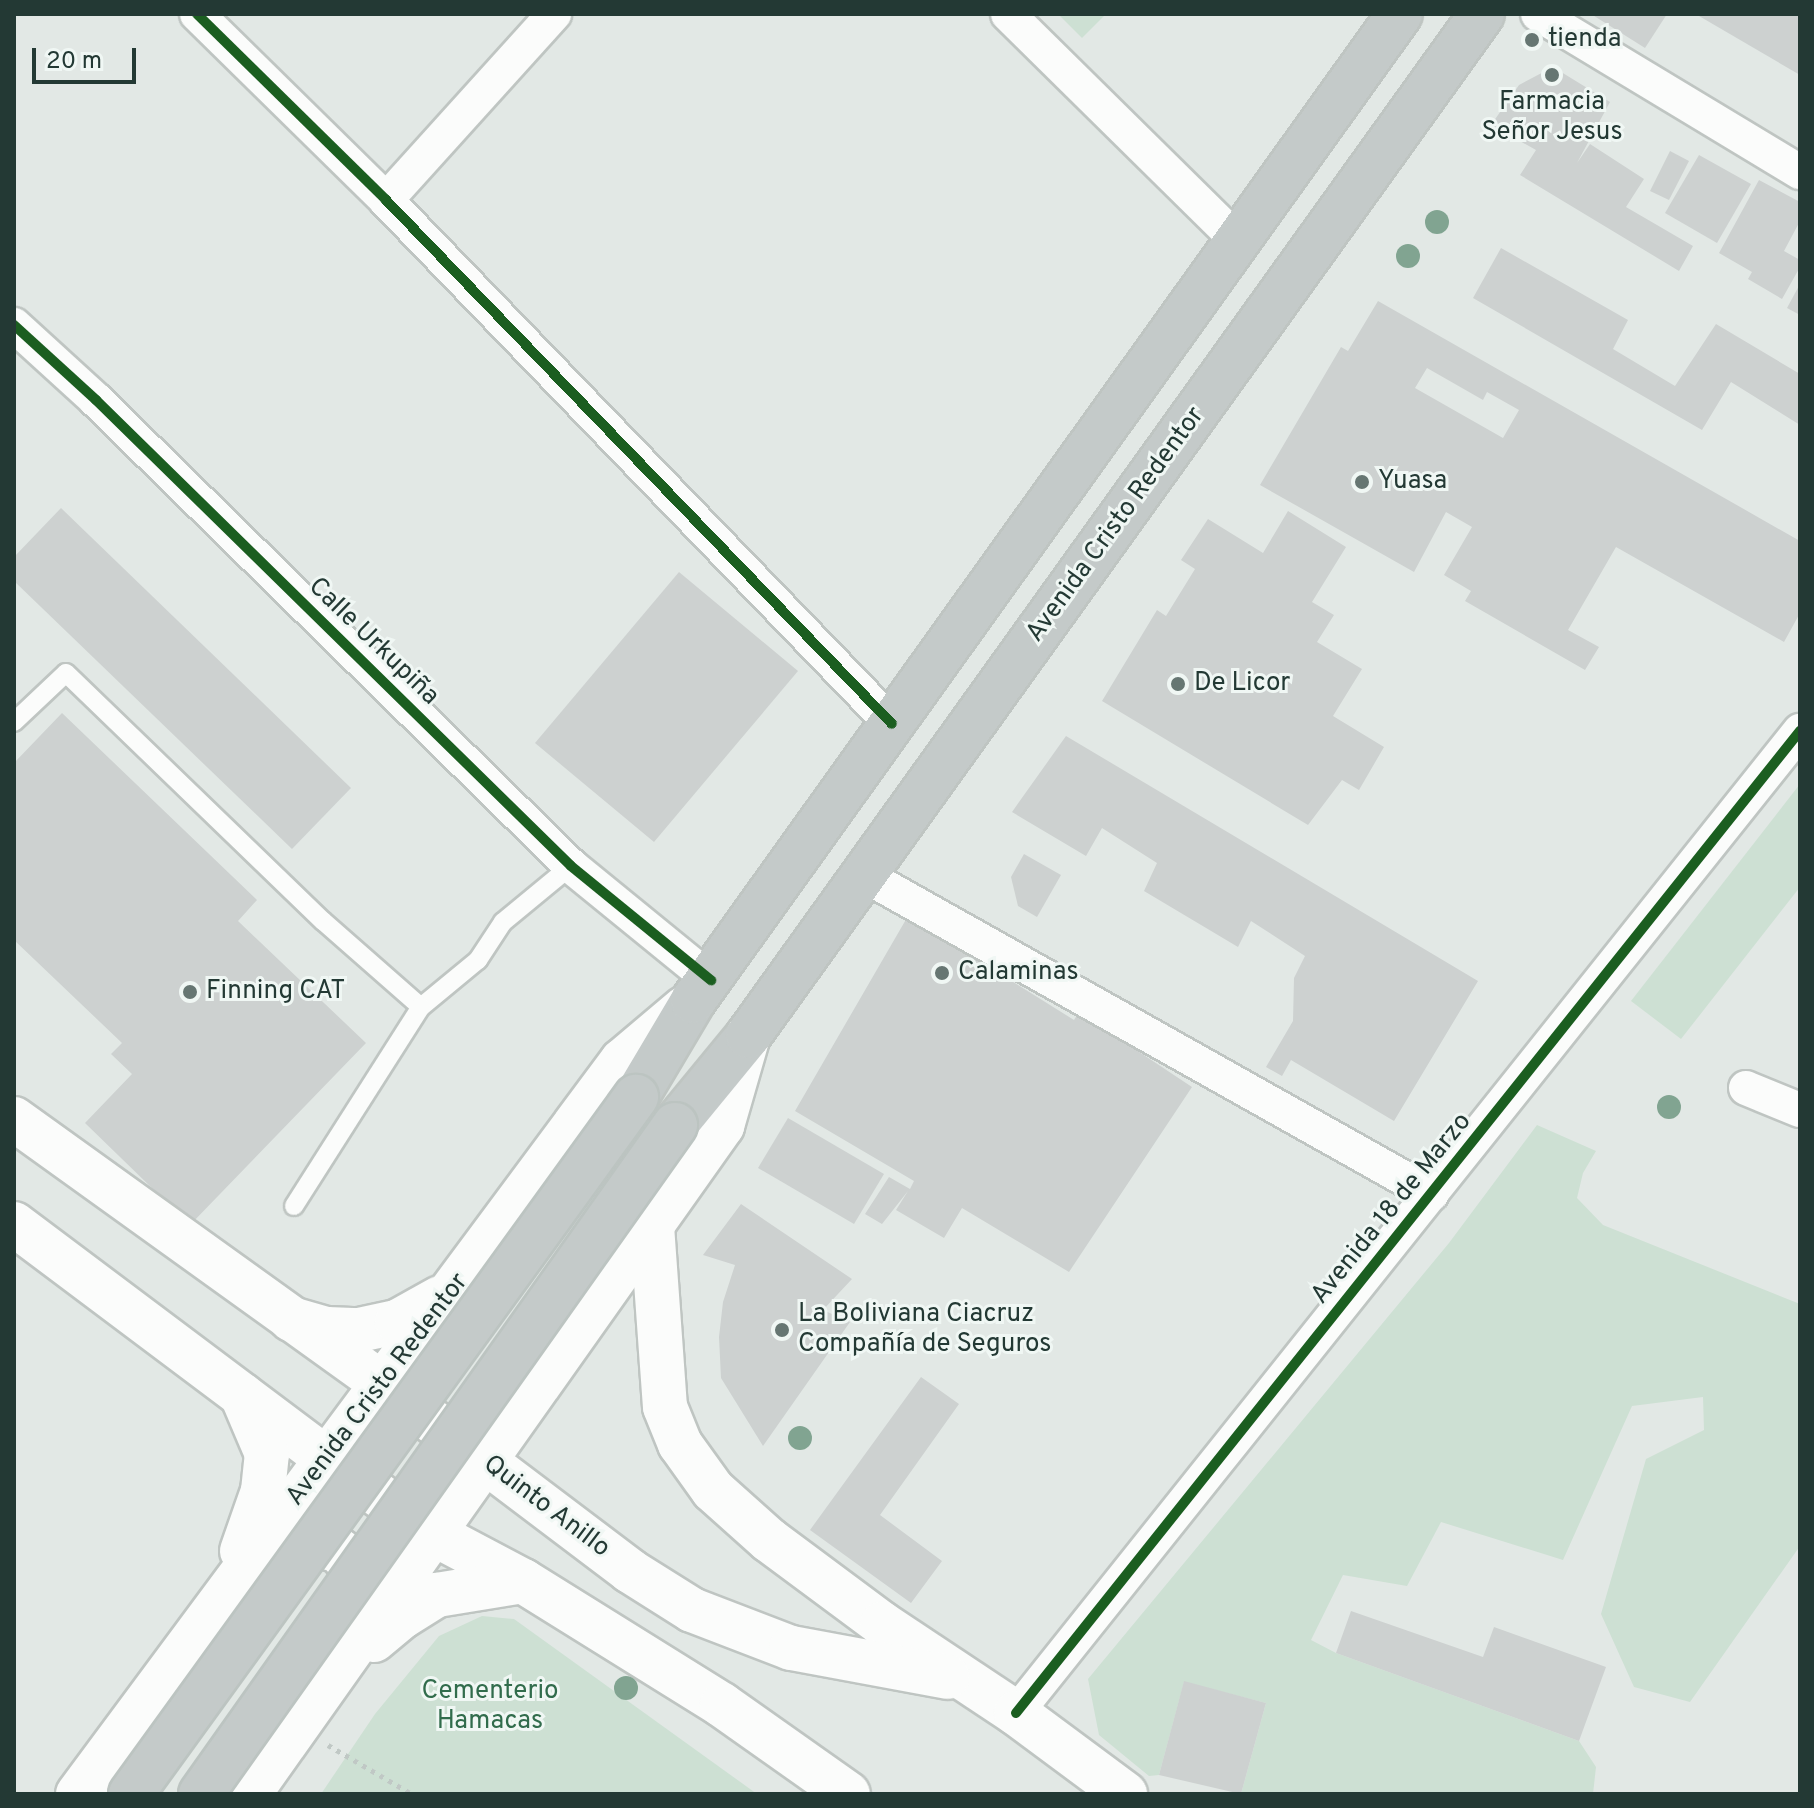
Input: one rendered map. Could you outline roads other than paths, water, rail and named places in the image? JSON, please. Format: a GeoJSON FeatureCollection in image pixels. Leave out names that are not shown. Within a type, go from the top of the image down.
{"type":"FeatureCollection","features":[{"type":"Feature","properties":{"kind":"highway","name":"Avenida Cristo Redentor"},"geometry":{"type":"LineString","coordinates":[[131,1794],[636,1097],[702,990],[1400,14]]}},
{"type":"Feature","properties":{"kind":"highway","name":"Avenida Cristo Redentor"},"geometry":{"type":"LineString","coordinates":[[201,1794],[675,1125],[748,1036],[1482,14]]}},
{"type":"Feature","properties":{"kind":"main road","name":"Avenida Cristo Redentor"},"geometry":{"type":"LineString","coordinates":[[78,1794],[622,1061],[702,990]]}},
{"type":"Feature","properties":{"kind":"main road","name":"Avenida Cristo Redentor"},"geometry":{"type":"LineString","coordinates":[[249,1794],[722,1126],[748,1036]]}},
{"type":"Feature","properties":{"kind":"main road","name":"Quinto Anillo"},"geometry":{"type":"LineString","coordinates":[[14,1119],[382,1383],[630,1571],[692,1610],[791,1648],[969,1681],[1125,1794]]}},
{"type":"Feature","properties":{"kind":"main road"},"geometry":{"type":"LineString","coordinates":[[14,1224],[327,1459],[434,1534],[523,1581],[722,1705],[848,1794]]}},
{"type":"Feature","properties":{"kind":"main road"},"geometry":{"type":"LineString","coordinates":[[652,1226],[660,1372],[665,1407],[680,1444],[713,1490],[769,1540],[882,1624],[969,1681]]}},
{"type":"Feature","properties":{"kind":"main road"},"geometry":{"type":"LineString","coordinates":[[291,1319],[327,1329],[359,1330],[397,1322],[452,1291]]}},
{"type":"Feature","properties":{"kind":"main road"},"geometry":{"type":"LineString","coordinates":[[452,1291],[433,1343],[430,1383],[445,1403],[470,1412],[498,1402],[512,1396],[556,1362]]}},
{"type":"Feature","properties":{"kind":"main road"},"geometry":{"type":"LineString","coordinates":[[218,1605],[247,1539],[266,1472],[267,1454],[242,1395]]}},
{"type":"Feature","properties":{"kind":"main road"},"geometry":{"type":"LineString","coordinates":[[218,1605],[289,1550],[315,1544],[340,1551],[353,1569],[358,1597],[351,1627],[330,1678]]}},
{"type":"Feature","properties":{"kind":"main road"},"geometry":{"type":"LineString","coordinates":[[330,1678],[403,1616],[437,1595],[523,1581]]}},
{"type":"Feature","properties":{"kind":"street"},"geometry":{"type":"LineString","coordinates":[[197,14],[386,200],[892,724]]}},
{"type":"Feature","properties":{"kind":"street"},"geometry":{"type":"LineString","coordinates":[[386,200],[554,14]]}},
{"type":"Feature","properties":{"kind":"street"},"geometry":{"type":"LineString","coordinates":[[1008,14],[1237,240]]}},
{"type":"Feature","properties":{"kind":"street"},"geometry":{"type":"LineString","coordinates":[[1538,14],[1800,172]]}},
{"type":"Feature","properties":{"kind":"street","name":"Calle Urkupiña"},"geometry":{"type":"LineString","coordinates":[[14,325],[96,400],[571,866],[702,990]]}},
{"type":"Feature","properties":{"kind":"street","name":"Avenida 18 de Marzo"},"geometry":{"type":"LineString","coordinates":[[1016,1713],[1800,731]]}},
{"type":"Feature","properties":{"kind":"street"},"geometry":{"type":"LineString","coordinates":[[864,875],[1432,1194]]}},
{"type":"Feature","properties":{"kind":"street"},"geometry":{"type":"LineString","coordinates":[[1746,1088],[1800,1110]]}},
{"type":"Feature","properties":{"kind":"lane"},"geometry":{"type":"LineString","coordinates":[[14,722],[66,673],[323,921],[421,1007]]}},
{"type":"Feature","properties":{"kind":"lane"},"geometry":{"type":"LineString","coordinates":[[294,1206],[421,1007],[478,960],[503,922],[571,866]]}},
{"type":"Feature","properties":{"kind":"place","name":"tienda"},"geometry":{"type":"Point","coordinates":[1532,40]}},
{"type":"Feature","properties":{"kind":"place","name":"Farmacia Señor Jesus"},"geometry":{"type":"Point","coordinates":[1552,75]}},
{"type":"Feature","properties":{"kind":"place","name":"Yuasa"},"geometry":{"type":"Point","coordinates":[1362,482]}},
{"type":"Feature","properties":{"kind":"place","name":"De Licor"},"geometry":{"type":"Point","coordinates":[1178,684]}},
{"type":"Feature","properties":{"kind":"place","name":"Calaminas"},"geometry":{"type":"Point","coordinates":[942,973]}},
{"type":"Feature","properties":{"kind":"place","name":"Finning CAT"},"geometry":{"type":"Point","coordinates":[190,992]}},
{"type":"Feature","properties":{"kind":"place","name":"La Boliviana Ciacruz Compañía de Seguros"},"geometry":{"type":"Point","coordinates":[782,1330]}},
{"type":"Feature","properties":{"kind":"park label","name":"Cementerio Hamacas"},"geometry":{"type":"Point","coordinates":[490,1707]}}]}
